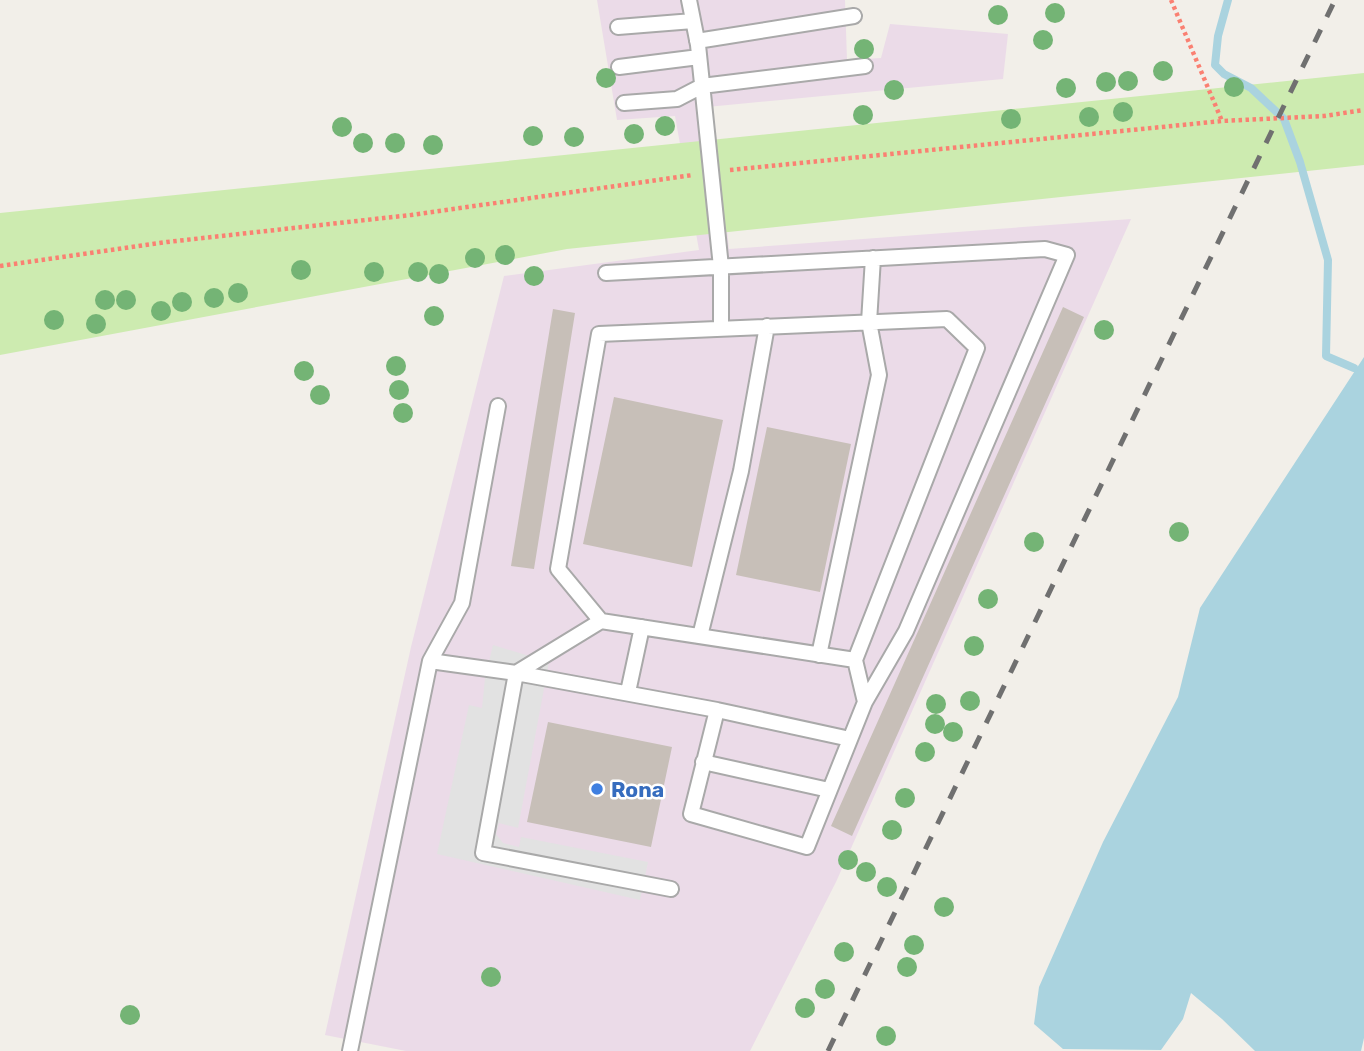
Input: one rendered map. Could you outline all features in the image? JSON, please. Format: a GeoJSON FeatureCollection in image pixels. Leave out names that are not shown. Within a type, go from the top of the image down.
{"type":"FeatureCollection","features":[{"type":"Feature","properties":{"kind":"lane"},"geometry":{"type":"LineString","coordinates":[[689,0],[699,57],[721,267],[721,328]]}},
{"type":"Feature","properties":{"kind":"lane"},"geometry":{"type":"LineString","coordinates":[[697,41],[854,16]]}},
{"type":"Feature","properties":{"kind":"lane"},"geometry":{"type":"LineString","coordinates":[[618,27],[693,21]]}},
{"type":"Feature","properties":{"kind":"lane"},"geometry":{"type":"LineString","coordinates":[[619,67],[699,57]]}},
{"type":"Feature","properties":{"kind":"lane"},"geometry":{"type":"LineString","coordinates":[[624,103],[677,99],[702,86],[865,66]]}},
{"type":"Feature","properties":{"kind":"lane"},"geometry":{"type":"LineString","coordinates":[[606,273],[1045,249],[1067,255],[906,631],[864,702],[807,847],[691,814],[716,710]]}},
{"type":"Feature","properties":{"kind":"lane"},"geometry":{"type":"LineString","coordinates":[[819,655],[879,375],[869,322],[873,258]]}},
{"type":"Feature","properties":{"kind":"lane"},"geometry":{"type":"LineString","coordinates":[[601,621],[558,569],[599,334],[947,319],[977,348],[855,660],[864,702]]}},
{"type":"Feature","properties":{"kind":"lane"},"geometry":{"type":"LineString","coordinates":[[700,636],[741,471],[767,327]]}},
{"type":"Feature","properties":{"kind":"lane"},"geometry":{"type":"LineString","coordinates":[[350,1051],[430,661],[462,603],[498,406]]}},
{"type":"Feature","properties":{"kind":"lane"},"geometry":{"type":"LineString","coordinates":[[671,889],[484,853],[516,673],[601,621],[855,660]]}},
{"type":"Feature","properties":{"kind":"lane"},"geometry":{"type":"LineString","coordinates":[[628,692],[642,627]]}},
{"type":"Feature","properties":{"kind":"lane"},"geometry":{"type":"LineString","coordinates":[[430,661],[628,692],[850,739]]}},
{"type":"Feature","properties":{"kind":"lane"},"geometry":{"type":"LineString","coordinates":[[703,762],[829,790]]}},
{"type":"Feature","properties":{"kind":"path"},"geometry":{"type":"LineString","coordinates":[[1171,0],[1222,121]]}},
{"type":"Feature","properties":{"kind":"path"},"geometry":{"type":"LineString","coordinates":[[0,266],[167,242],[411,215],[711,173],[1222,121],[1324,116],[1364,110]]}},
{"type":"Feature","properties":{"kind":"shaded area"},"geometry":{"type":"Polygon","coordinates":[[[597,0],[845,0],[847,60],[881,58],[890,24],[1008,34],[1003,79],[707,107],[721,172],[729,249],[1131,219],[836,882],[750,1051],[406,1051],[325,1035],[411,647],[504,276],[699,250],[675,116],[617,120],[597,0]]]}},
{"type":"Feature","properties":{"kind":"shaded area"},"geometry":{"type":"Polygon","coordinates":[[[493,645],[549,662],[518,828],[499,823],[496,834],[503,843],[519,847],[521,837],[648,862],[640,900],[437,854],[469,705],[482,708],[485,678],[493,645]]]}},
{"type":"Feature","properties":{"kind":"green space"},"geometry":{"type":"Polygon","coordinates":[[[1364,73],[1364,165],[567,249],[0,355],[0,213],[1364,73]]]}},
{"type":"Feature","properties":{"kind":"water"},"geometry":{"type":"Polygon","coordinates":[[[1364,357],[1364,1038],[1361,1051],[1255,1051],[1191,993],[1183,1019],[1161,1050],[1063,1049],[1034,1024],[1039,987],[1103,842],[1178,697],[1200,608],[1364,357]]]}},
{"type":"Feature","properties":{"kind":"building"},"geometry":{"type":"Polygon","coordinates":[[[1063,307],[1084,317],[852,836],[831,826],[1063,307]]]}},
{"type":"Feature","properties":{"kind":"building"},"geometry":{"type":"Polygon","coordinates":[[[553,309],[575,313],[534,569],[511,566],[553,309]]]}},
{"type":"Feature","properties":{"kind":"building"},"geometry":{"type":"Polygon","coordinates":[[[614,397],[723,420],[692,567],[583,544],[614,397]]]}},
{"type":"Feature","properties":{"kind":"building"},"geometry":{"type":"Polygon","coordinates":[[[767,427],[851,444],[820,592],[736,575],[767,427]]]}},
{"type":"Feature","properties":{"kind":"building"},"geometry":{"type":"Polygon","coordinates":[[[548,722],[672,747],[651,847],[527,822],[548,722]]]}},
{"type":"Feature","properties":{"kind":"waterway"},"geometry":{"type":"LineString","coordinates":[[1228,0],[1218,36],[1215,65],[1224,74],[1251,88],[1284,119],[1300,162],[1328,260],[1326,356],[1354,368]]}},
{"type":"Feature","properties":{"kind":"railway"},"geometry":{"type":"LineString","coordinates":[[828,1051],[1335,0]]}},
{"type":"Feature","properties":{"kind":"place","name":"Rona"},"geometry":{"type":"Point","coordinates":[597,789]}}]}
